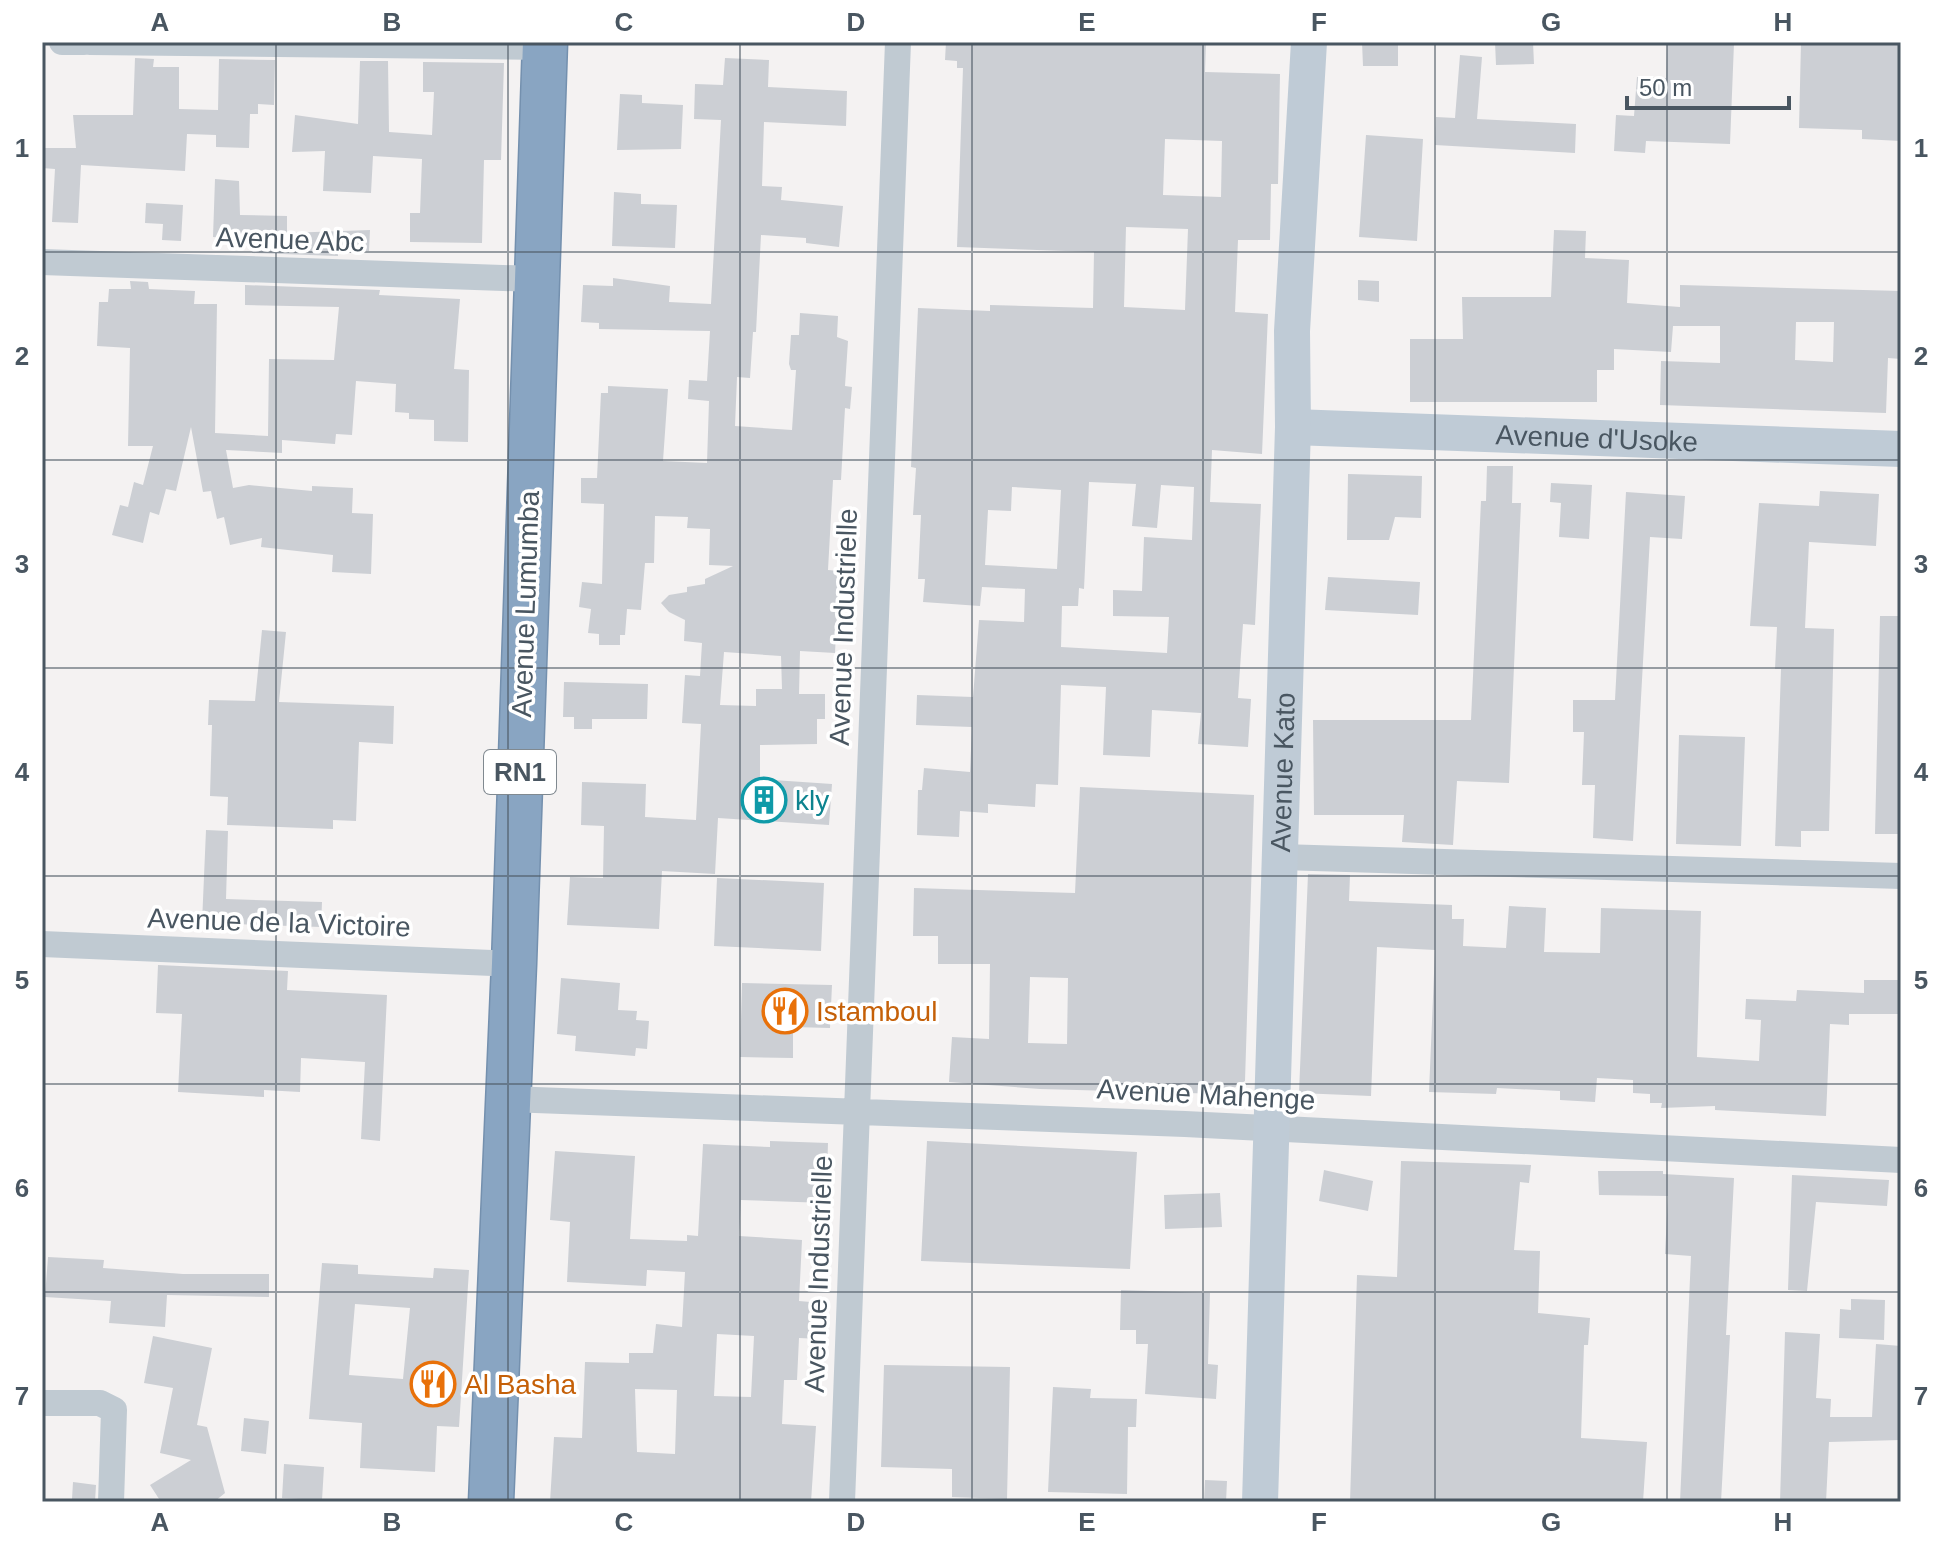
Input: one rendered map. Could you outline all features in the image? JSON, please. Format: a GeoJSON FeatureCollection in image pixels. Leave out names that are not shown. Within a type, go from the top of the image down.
{"type":"FeatureCollection","features":[{"type":"Feature","properties":{"kind":"highway","name":"Avenue Lumumba"},"geometry":{"type":"LineString","coordinates":[[491,1502],[514,964],[545,44]]}},
{"type":"Feature","properties":{"kind":"street"},"geometry":{"type":"LineString","coordinates":[[62,42],[545,44]]}},
{"type":"Feature","properties":{"kind":"street","name":"Avenue Industrielle"},"geometry":{"type":"LineString","coordinates":[[842,1502],[898,42]]}},
{"type":"Feature","properties":{"kind":"street","name":"Avenue Kato"},"geometry":{"type":"LineString","coordinates":[[1260,1502],[1293,427],[1292,331],[1309,42]]}},
{"type":"Feature","properties":{"kind":"street","name":"Avenue Abc"},"geometry":{"type":"LineString","coordinates":[[42,262],[535,279]]}},
{"type":"Feature","properties":{"kind":"street","name":"Avenue d'Usoke"},"geometry":{"type":"LineString","coordinates":[[1293,427],[1901,449]]}},
{"type":"Feature","properties":{"kind":"street"},"geometry":{"type":"LineString","coordinates":[[1281,857],[1901,876]]}},
{"type":"Feature","properties":{"kind":"street","name":"Avenue de la Victoire"},"geometry":{"type":"LineString","coordinates":[[42,944],[514,964]]}},
{"type":"Feature","properties":{"kind":"street","name":"Avenue Mahenge"},"geometry":{"type":"LineString","coordinates":[[508,1099],[856,1110],[1901,1160]]}},
{"type":"Feature","properties":{"kind":"street"},"geometry":{"type":"LineString","coordinates":[[42,1403],[100,1403],[110,1407],[115,1415],[111,1502]]}},
{"type":"Feature","properties":{"kind":"building"},"geometry":{"type":"Polygon","coordinates":[[[946,42],[1206,42],[1205,72],[1280,74],[1278,184],[1271,184],[1270,240],[1238,240],[1235,312],[1268,314],[1262,454],[1212,450],[1210,502],[1261,504],[1255,625],[1243,624],[1238,698],[1251,699],[1248,747],[1198,744],[1201,713],[1152,710],[1150,757],[1103,755],[1106,687],[1061,685],[1058,785],[1036,784],[1035,807],[988,804],[988,813],[960,811],[959,837],[917,835],[918,790],[922,790],[924,768],[970,772],[972,727],[916,725],[917,695],[973,697],[979,620],[1024,622],[1025,589],[982,587],[980,606],[923,602],[925,579],[918,579],[921,515],[913,515],[916,468],[911,467],[918,308],[990,311],[990,305],[1093,308],[1094,252],[957,247],[963,68],[957,68],[957,61],[945,60],[946,42]],[[1165,139],[1163,195],[1221,197],[1222,141],[1165,139]],[[1126,227],[1124,307],[1185,310],[1188,229],[1126,227]],[[1089,482],[1084,589],[1079,588],[1078,606],[1062,606],[1061,647],[1167,653],[1169,617],[1113,616],[1113,590],[1142,591],[1144,537],[1192,540],[1194,487],[1161,485],[1157,528],[1132,526],[1136,484],[1089,482]],[[1012,487],[1011,511],[988,510],[985,565],[1057,569],[1061,490],[1012,487]]]}},
{"type":"Feature","properties":{"kind":"building"},"geometry":{"type":"Polygon","coordinates":[[[1362,42],[1398,42],[1398,66],[1363,66],[1362,42]]]}},
{"type":"Feature","properties":{"kind":"building"},"geometry":{"type":"Polygon","coordinates":[[[1495,42],[1533,42],[1534,64],[1496,65],[1495,42]]]}},
{"type":"Feature","properties":{"kind":"building"},"geometry":{"type":"Polygon","coordinates":[[[1667,42],[1734,43],[1730,144],[1646,141],[1645,153],[1614,151],[1616,115],[1634,116],[1637,77],[1666,78],[1667,42]]]}},
{"type":"Feature","properties":{"kind":"building"},"geometry":{"type":"Polygon","coordinates":[[[1801,42],[1901,42],[1901,141],[1862,139],[1862,130],[1799,128],[1801,42]]]}},
{"type":"Feature","properties":{"kind":"building"},"geometry":{"type":"Polygon","coordinates":[[[1460,55],[1482,57],[1477,119],[1576,124],[1575,153],[1435,145],[1436,117],[1455,118],[1460,55]]]}},
{"type":"Feature","properties":{"kind":"building"},"geometry":{"type":"Polygon","coordinates":[[[135,58],[154,59],[153,67],[179,67],[179,109],[218,110],[219,59],[275,60],[274,105],[258,104],[258,114],[250,114],[249,148],[216,147],[216,135],[187,134],[185,171],[81,165],[78,223],[52,222],[55,169],[42,168],[42,148],[76,148],[73,115],[133,115],[135,58]]]}},
{"type":"Feature","properties":{"kind":"building"},"geometry":{"type":"Polygon","coordinates":[[[725,58],[769,60],[768,87],[847,91],[846,126],[764,122],[762,186],[782,187],[781,200],[843,206],[839,247],[806,243],[806,238],[761,235],[756,332],[753,332],[750,378],[737,377],[735,426],[792,430],[796,370],[791,370],[789,364],[791,335],[799,335],[800,313],[838,316],[837,337],[848,341],[845,386],[852,387],[850,409],[845,408],[841,480],[833,480],[828,570],[839,571],[835,653],[800,651],[799,694],[825,694],[825,719],[817,719],[817,744],[760,745],[760,779],[832,784],[829,825],[718,818],[715,874],[662,871],[659,929],[567,925],[570,877],[603,878],[604,826],[581,825],[582,782],[646,784],[645,817],[696,820],[701,724],[682,723],[685,675],[700,676],[702,643],[684,641],[685,620],[669,612],[661,603],[669,595],[705,584],[705,579],[733,566],[709,565],[710,529],[687,528],[688,517],[655,516],[654,563],[645,563],[641,610],[627,609],[625,635],[620,635],[620,645],[599,645],[599,634],[588,633],[591,609],[579,607],[582,582],[602,584],[604,504],[581,503],[581,478],[597,478],[601,393],[608,393],[608,386],[668,389],[663,461],[707,463],[709,401],[688,399],[689,380],[707,381],[710,331],[599,329],[599,323],[581,322],[583,285],[613,286],[613,278],[670,286],[669,302],[711,304],[721,120],[694,119],[695,84],[723,85],[725,58]],[[724,652],[720,705],[756,706],[756,689],[782,689],[781,656],[724,652]]]}},
{"type":"Feature","properties":{"kind":"building"},"geometry":{"type":"Polygon","coordinates":[[[360,61],[388,61],[389,132],[432,135],[434,92],[423,92],[423,62],[504,63],[501,160],[484,160],[482,243],[410,242],[410,213],[420,213],[422,159],[373,156],[371,193],[323,191],[325,151],[292,152],[295,115],[358,124],[360,61]]]}},
{"type":"Feature","properties":{"kind":"building"},"geometry":{"type":"Polygon","coordinates":[[[620,94],[642,95],[642,103],[683,105],[681,149],[617,150],[620,94]]]}},
{"type":"Feature","properties":{"kind":"building"},"geometry":{"type":"Polygon","coordinates":[[[1366,135],[1423,139],[1417,241],[1359,237],[1366,135]]]}},
{"type":"Feature","properties":{"kind":"building"},"geometry":{"type":"Polygon","coordinates":[[[215,179],[239,181],[240,215],[287,216],[287,233],[370,230],[369,251],[338,250],[338,256],[252,253],[252,241],[213,237],[215,179]]]}},
{"type":"Feature","properties":{"kind":"building"},"geometry":{"type":"Polygon","coordinates":[[[614,192],[641,194],[641,204],[677,205],[675,248],[612,246],[614,192]]]}},
{"type":"Feature","properties":{"kind":"building"},"geometry":{"type":"Polygon","coordinates":[[[146,203],[183,205],[181,241],[162,240],[163,224],[145,223],[146,203]]]}},
{"type":"Feature","properties":{"kind":"building"},"geometry":{"type":"Polygon","coordinates":[[[1554,230],[1586,231],[1585,258],[1629,260],[1627,303],[1680,307],[1680,285],[1901,291],[1901,359],[1888,358],[1886,413],[1660,405],[1661,361],[1720,363],[1720,326],[1673,326],[1671,352],[1614,349],[1614,370],[1597,370],[1597,402],[1410,402],[1410,339],[1463,339],[1462,297],[1551,297],[1554,230]],[[1796,322],[1795,360],[1833,362],[1834,322],[1796,322]]]}},
{"type":"Feature","properties":{"kind":"building"},"geometry":{"type":"Polygon","coordinates":[[[1358,280],[1379,281],[1379,302],[1358,300],[1358,280]]]}},
{"type":"Feature","properties":{"kind":"building"},"geometry":{"type":"Polygon","coordinates":[[[130,281],[148,282],[149,289],[195,291],[194,304],[217,304],[215,433],[268,436],[269,359],[334,360],[339,307],[245,305],[245,285],[380,290],[379,295],[460,299],[454,369],[469,370],[468,442],[434,441],[434,420],[409,419],[409,413],[395,412],[396,384],[356,381],[352,435],[336,434],[335,444],[282,440],[282,453],[226,450],[233,488],[249,485],[312,491],[312,486],[353,488],[352,513],[373,514],[371,574],[332,572],[333,555],[261,547],[262,538],[230,545],[224,517],[217,519],[211,491],[203,492],[191,427],[176,491],[166,489],[159,515],[150,512],[143,543],[112,535],[120,505],[128,507],[134,482],[143,485],[153,446],[128,446],[130,348],[97,346],[99,302],[108,302],[109,289],[131,289],[130,281]]]}},
{"type":"Feature","properties":{"kind":"building"},"geometry":{"type":"Polygon","coordinates":[[[1487,466],[1513,466],[1512,503],[1521,503],[1509,783],[1457,781],[1453,845],[1402,842],[1404,815],[1314,815],[1313,720],[1471,720],[1481,501],[1486,501],[1487,466]]]}},
{"type":"Feature","properties":{"kind":"building"},"geometry":{"type":"Polygon","coordinates":[[[1348,474],[1422,476],[1421,518],[1395,517],[1389,540],[1347,540],[1348,474]]]}},
{"type":"Feature","properties":{"kind":"building"},"geometry":{"type":"Polygon","coordinates":[[[1551,483],[1592,485],[1589,539],[1559,537],[1561,503],[1550,502],[1551,483]]]}},
{"type":"Feature","properties":{"kind":"building"},"geometry":{"type":"Polygon","coordinates":[[[1820,491],[1879,494],[1876,546],[1809,542],[1805,628],[1834,629],[1829,831],[1801,831],[1801,847],[1775,846],[1781,669],[1775,669],[1777,627],[1750,626],[1759,503],[1819,506],[1820,491]]]}},
{"type":"Feature","properties":{"kind":"building"},"geometry":{"type":"Polygon","coordinates":[[[1626,492],[1685,496],[1682,539],[1650,537],[1633,841],[1593,838],[1595,785],[1582,785],[1584,732],[1573,732],[1573,700],[1615,700],[1626,492]]]}},
{"type":"Feature","properties":{"kind":"building"},"geometry":{"type":"Polygon","coordinates":[[[1328,577],[1420,582],[1418,615],[1325,610],[1328,577]]]}},
{"type":"Feature","properties":{"kind":"building"},"geometry":{"type":"Polygon","coordinates":[[[1880,616],[1901,616],[1898,834],[1875,834],[1880,616]]]}},
{"type":"Feature","properties":{"kind":"building"},"geometry":{"type":"Polygon","coordinates":[[[262,630],[286,632],[279,702],[394,706],[393,744],[359,742],[356,821],[333,820],[333,829],[227,825],[228,797],[210,796],[212,725],[208,725],[209,700],[255,701],[262,630]]]}},
{"type":"Feature","properties":{"kind":"building"},"geometry":{"type":"Polygon","coordinates":[[[564,682],[648,684],[647,719],[592,719],[592,729],[574,729],[574,717],[563,717],[564,682]]]}},
{"type":"Feature","properties":{"kind":"building"},"geometry":{"type":"Polygon","coordinates":[[[1679,735],[1745,737],[1741,846],[1676,844],[1679,735]]]}},
{"type":"Feature","properties":{"kind":"building"},"geometry":{"type":"Polygon","coordinates":[[[1080,787],[1254,795],[1245,1081],[1224,1094],[1040,1089],[949,1082],[952,1037],[989,1039],[990,964],[938,964],[938,936],[913,936],[914,888],[1075,893],[1080,787]],[[1030,977],[1028,1043],[1067,1044],[1068,978],[1030,977]]]}},
{"type":"Feature","properties":{"kind":"building"},"geometry":{"type":"Polygon","coordinates":[[[206,830],[228,831],[226,899],[322,902],[321,927],[202,923],[206,830]]]}},
{"type":"Feature","properties":{"kind":"building"},"geometry":{"type":"Polygon","coordinates":[[[1308,874],[1350,875],[1349,901],[1452,905],[1452,919],[1464,919],[1463,946],[1506,948],[1509,906],[1546,908],[1544,952],[1600,953],[1601,908],[1701,911],[1697,1057],[1759,1061],[1761,1020],[1745,1019],[1746,999],[1796,1001],[1797,990],[1864,993],[1864,980],[1901,980],[1901,1014],[1849,1014],[1849,1025],[1830,1024],[1826,1116],[1715,1110],[1715,1106],[1661,1108],[1662,1103],[1650,1103],[1650,1094],[1633,1093],[1633,1080],[1597,1078],[1595,1102],[1560,1100],[1560,1091],[1497,1088],[1496,1094],[1429,1092],[1435,950],[1377,947],[1371,1096],[1299,1093],[1308,874]]]}},
{"type":"Feature","properties":{"kind":"building"},"geometry":{"type":"Polygon","coordinates":[[[717,878],[824,883],[821,951],[714,946],[717,878]]]}},
{"type":"Feature","properties":{"kind":"building"},"geometry":{"type":"Polygon","coordinates":[[[158,965],[288,971],[287,990],[387,995],[380,1141],[361,1139],[365,1062],[301,1058],[300,1092],[264,1090],[264,1097],[178,1092],[182,1014],[156,1013],[158,965]]]}},
{"type":"Feature","properties":{"kind":"building"},"geometry":{"type":"Polygon","coordinates":[[[561,978],[620,983],[618,1010],[637,1011],[636,1020],[649,1021],[647,1049],[636,1048],[635,1056],[575,1051],[576,1036],[557,1034],[561,978]]]}},
{"type":"Feature","properties":{"kind":"building"},"geometry":{"type":"Polygon","coordinates":[[[742,983],[832,985],[830,1028],[793,1027],[793,1058],[740,1057],[742,983]]]}},
{"type":"Feature","properties":{"kind":"building"},"geometry":{"type":"Polygon","coordinates":[[[770,1141],[828,1143],[826,1203],[741,1200],[739,1236],[802,1240],[799,1301],[822,1303],[820,1339],[799,1338],[797,1380],[784,1380],[782,1424],[816,1426],[811,1502],[550,1502],[554,1437],[582,1438],[585,1362],[629,1363],[629,1353],[653,1353],[656,1324],[682,1327],[685,1272],[647,1270],[646,1286],[567,1282],[570,1222],[550,1220],[555,1151],[635,1156],[630,1239],[687,1241],[687,1235],[698,1236],[703,1144],[770,1147],[770,1141]],[[717,1334],[714,1396],[751,1397],[754,1336],[717,1334]],[[635,1389],[637,1452],[675,1454],[677,1390],[635,1389]]]}},
{"type":"Feature","properties":{"kind":"building"},"geometry":{"type":"Polygon","coordinates":[[[927,1141],[1137,1152],[1130,1269],[921,1261],[927,1141]]]}},
{"type":"Feature","properties":{"kind":"building"},"geometry":{"type":"Polygon","coordinates":[[[1401,1161],[1531,1165],[1529,1183],[1520,1182],[1514,1250],[1540,1251],[1538,1313],[1590,1318],[1588,1345],[1584,1345],[1581,1438],[1647,1442],[1643,1502],[1350,1502],[1357,1275],[1397,1277],[1401,1161]]]}},
{"type":"Feature","properties":{"kind":"building"},"geometry":{"type":"Polygon","coordinates":[[[1324,1170],[1373,1181],[1368,1211],[1319,1201],[1324,1170]]]}},
{"type":"Feature","properties":{"kind":"building"},"geometry":{"type":"Polygon","coordinates":[[[1598,1171],[1663,1171],[1663,1174],[1734,1178],[1721,1502],[1680,1502],[1691,1256],[1665,1254],[1668,1196],[1599,1195],[1598,1171]]]}},
{"type":"Feature","properties":{"kind":"building"},"geometry":{"type":"Polygon","coordinates":[[[1792,1175],[1889,1180],[1887,1206],[1816,1202],[1807,1291],[1788,1290],[1792,1175]]]}},
{"type":"Feature","properties":{"kind":"building"},"geometry":{"type":"Polygon","coordinates":[[[1220,1193],[1222,1227],[1165,1229],[1164,1195],[1220,1193]]]}},
{"type":"Feature","properties":{"kind":"building"},"geometry":{"type":"Polygon","coordinates":[[[48,1257],[104,1260],[103,1268],[183,1274],[269,1274],[269,1297],[167,1295],[165,1327],[109,1323],[111,1301],[45,1297],[48,1257]]]}},
{"type":"Feature","properties":{"kind":"building"},"geometry":{"type":"Polygon","coordinates":[[[322,1263],[358,1265],[358,1274],[433,1278],[434,1268],[469,1270],[459,1427],[437,1426],[435,1472],[360,1468],[362,1423],[309,1419],[322,1263]],[[355,1304],[349,1375],[403,1379],[410,1308],[355,1304]]]}},
{"type":"Feature","properties":{"kind":"building"},"geometry":{"type":"Polygon","coordinates":[[[1121,1290],[1210,1293],[1208,1364],[1218,1365],[1216,1399],[1145,1394],[1148,1344],[1136,1344],[1136,1330],[1120,1330],[1121,1290]]]}},
{"type":"Feature","properties":{"kind":"building"},"geometry":{"type":"Polygon","coordinates":[[[1851,1299],[1885,1300],[1884,1340],[1839,1338],[1840,1309],[1851,1310],[1851,1299]]]}},
{"type":"Feature","properties":{"kind":"building"},"geometry":{"type":"Polygon","coordinates":[[[1785,1332],[1820,1334],[1816,1398],[1831,1399],[1830,1417],[1872,1417],[1876,1344],[1901,1346],[1900,1440],[1829,1442],[1826,1502],[1780,1502],[1785,1332]]]}},
{"type":"Feature","properties":{"kind":"building"},"geometry":{"type":"Polygon","coordinates":[[[153,1336],[212,1348],[197,1425],[207,1427],[225,1493],[214,1502],[161,1502],[150,1485],[191,1460],[160,1453],[173,1388],[144,1383],[153,1336]]]}},
{"type":"Feature","properties":{"kind":"building"},"geometry":{"type":"Polygon","coordinates":[[[884,1365],[1010,1367],[1007,1499],[952,1497],[952,1469],[881,1467],[884,1365]]]}},
{"type":"Feature","properties":{"kind":"building"},"geometry":{"type":"Polygon","coordinates":[[[1053,1387],[1091,1389],[1090,1398],[1137,1399],[1136,1427],[1128,1427],[1127,1494],[1048,1492],[1053,1387]]]}},
{"type":"Feature","properties":{"kind":"building"},"geometry":{"type":"Polygon","coordinates":[[[244,1418],[269,1421],[266,1454],[241,1451],[244,1418]]]}},
{"type":"Feature","properties":{"kind":"building"},"geometry":{"type":"Polygon","coordinates":[[[284,1464],[324,1467],[322,1500],[282,1498],[284,1464]]]}},
{"type":"Feature","properties":{"kind":"building"},"geometry":{"type":"Polygon","coordinates":[[[1205,1480],[1227,1481],[1226,1502],[1204,1502],[1205,1480]]]}},
{"type":"Feature","properties":{"kind":"building"},"geometry":{"type":"Polygon","coordinates":[[[73,1482],[96,1485],[95,1502],[72,1499],[73,1482]]]}},
{"type":"Feature","properties":{"kind":"place","name":"kly"},"geometry":{"type":"Point","coordinates":[764,800]}},
{"type":"Feature","properties":{"kind":"place","name":"Istamboul"},"geometry":{"type":"Point","coordinates":[785,1011]}},
{"type":"Feature","properties":{"kind":"place","name":"Al Basha"},"geometry":{"type":"Point","coordinates":[433,1384]}}]}
